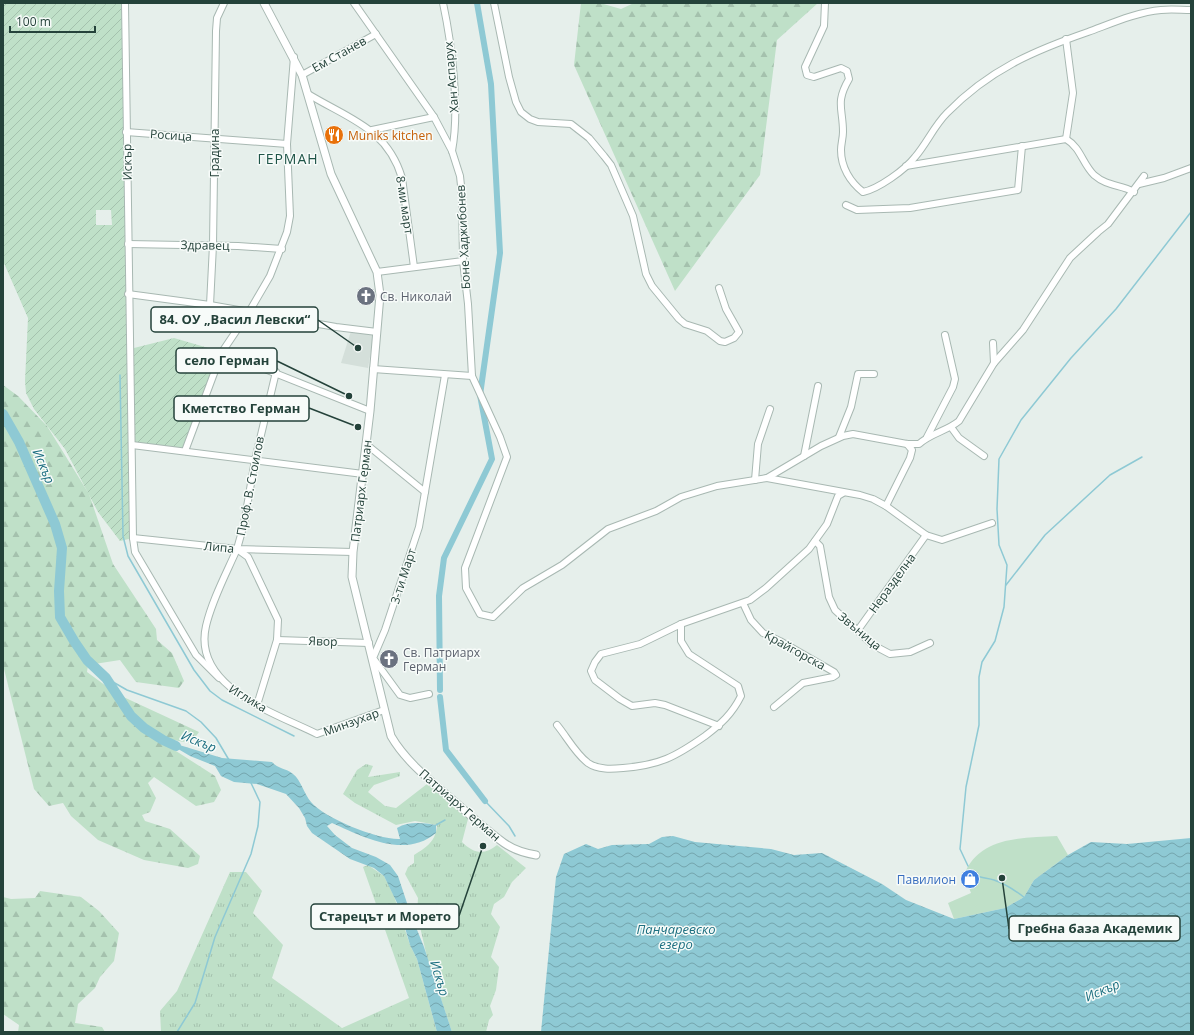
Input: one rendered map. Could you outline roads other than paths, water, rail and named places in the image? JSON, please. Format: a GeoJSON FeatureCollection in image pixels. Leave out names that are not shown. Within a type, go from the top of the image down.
{"type":"FeatureCollection","features":[{"type":"Feature","properties":{"kind":"street","name":"Искър"},"geometry":{"type":"LineString","coordinates":[[125,3],[128,294],[133,538],[135,552],[188,644],[196,655],[219,678]]}},
{"type":"Feature","properties":{"kind":"street","name":"Градина"},"geometry":{"type":"LineString","coordinates":[[210,305],[213,245],[216,31],[217,18],[224,3]]}},
{"type":"Feature","properties":{"kind":"street","name":"Патриарх Герман"},"geometry":{"type":"LineString","coordinates":[[264,3],[294,57],[302,75],[331,174],[378,272],[380,295],[377,332],[370,411],[353,552],[352,577],[391,736],[396,744],[420,771],[504,843],[521,852],[536,855]]}},
{"type":"Feature","properties":{"kind":"street","name":"Боне Хаджибонев"},"geometry":{"type":"LineString","coordinates":[[354,3],[434,117],[452,151],[460,176],[462,196],[463,261],[468,304],[472,376],[493,425],[500,437],[507,457],[465,568],[466,588],[480,614],[493,617],[523,588],[562,565],[608,529],[635,520],[681,497],[700,490],[756,480]]}},
{"type":"Feature","properties":{"kind":"street","name":"Хан Аспарух"},"geometry":{"type":"LineString","coordinates":[[443,3],[454,76],[455,126],[452,151]]}},
{"type":"Feature","properties":{"kind":"street"},"geometry":{"type":"LineString","coordinates":[[494,3],[509,78],[516,102],[521,112],[530,119],[538,122],[571,124],[589,138],[610,165],[627,200],[633,216],[646,274],[652,286],[678,319],[685,324],[707,331],[720,341],[726,342],[734,338],[740,332],[726,309],[719,288]]}},
{"type":"Feature","properties":{"kind":"street"},"geometry":{"type":"LineString","coordinates":[[825,3],[824,26],[805,67],[807,75],[814,77],[841,68],[847,71],[849,79],[843,88],[839,102],[843,132],[841,150],[843,166],[849,178],[863,192],[872,190],[906,166],[915,158],[946,114],[966,96],[1010,64],[1066,39],[1115,22],[1160,10],[1191,10]]}},
{"type":"Feature","properties":{"kind":"street"},"geometry":{"type":"LineString","coordinates":[[1180,10],[1187,3]]}},
{"type":"Feature","properties":{"kind":"street","name":"Ем Станев"},"geometry":{"type":"LineString","coordinates":[[302,75],[376,34]]}},
{"type":"Feature","properties":{"kind":"street"},"geometry":{"type":"LineString","coordinates":[[1066,39],[1073,93],[1066,138]]}},
{"type":"Feature","properties":{"kind":"street"},"geometry":{"type":"LineString","coordinates":[[185,451],[222,352],[249,312],[270,276],[282,249],[290,216],[287,144],[294,57]]}},
{"type":"Feature","properties":{"kind":"street","name":"8-ми март"},"geometry":{"type":"LineString","coordinates":[[308,94],[372,130],[390,152],[398,166],[402,178],[414,267]]}},
{"type":"Feature","properties":{"kind":"street"},"geometry":{"type":"LineString","coordinates":[[372,130],[434,117]]}},
{"type":"Feature","properties":{"kind":"street","name":"Росица"},"geometry":{"type":"LineString","coordinates":[[126,132],[287,144]]}},
{"type":"Feature","properties":{"kind":"street"},"geometry":{"type":"LineString","coordinates":[[906,166],[1066,138],[1075,145],[1095,175],[1110,186],[1127,188],[1134,192]]}},
{"type":"Feature","properties":{"kind":"street"},"geometry":{"type":"LineString","coordinates":[[846,206],[857,210],[910,208],[1018,190],[1022,146]]}},
{"type":"Feature","properties":{"kind":"street"},"geometry":{"type":"LineString","coordinates":[[1139,184],[1164,178],[1191,168]]}},
{"type":"Feature","properties":{"kind":"street"},"geometry":{"type":"LineString","coordinates":[[770,409],[758,444],[756,480],[767,478],[839,437],[853,434],[906,444],[919,444],[927,437],[951,428],[959,421],[994,363],[1024,330],[1070,258],[1108,224],[1134,192],[1144,176]]}},
{"type":"Feature","properties":{"kind":"street","name":"Здравец"},"geometry":{"type":"LineString","coordinates":[[128,244],[213,245],[282,249]]}},
{"type":"Feature","properties":{"kind":"street"},"geometry":{"type":"LineString","coordinates":[[378,272],[463,261]]}},
{"type":"Feature","properties":{"kind":"street"},"geometry":{"type":"LineString","coordinates":[[128,294],[210,305],[377,332]]}},
{"type":"Feature","properties":{"kind":"street"},"geometry":{"type":"LineString","coordinates":[[927,437],[953,388],[955,379],[945,334]]}},
{"type":"Feature","properties":{"kind":"street"},"geometry":{"type":"LineString","coordinates":[[993,343],[994,363]]}},
{"type":"Feature","properties":{"kind":"street"},"geometry":{"type":"LineString","coordinates":[[222,352],[276,372],[370,411]]}},
{"type":"Feature","properties":{"kind":"street"},"geometry":{"type":"LineString","coordinates":[[373,369],[472,376]]}},
{"type":"Feature","properties":{"kind":"street","name":"Проф. В. Стоилов"},"geometry":{"type":"LineString","coordinates":[[257,704],[277,640],[279,627],[276,613],[248,557],[237,549],[244,524],[255,460],[276,372]]}},
{"type":"Feature","properties":{"kind":"street"},"geometry":{"type":"LineString","coordinates":[[839,437],[851,407],[858,374],[874,374]]}},
{"type":"Feature","properties":{"kind":"street","name":"3-ти Март"},"geometry":{"type":"LineString","coordinates":[[373,658],[385,630],[418,527],[445,375]]}},
{"type":"Feature","properties":{"kind":"street"},"geometry":{"type":"LineString","coordinates":[[804,456],[818,386]]}},
{"type":"Feature","properties":{"kind":"street"},"geometry":{"type":"LineString","coordinates":[[951,428],[959,438],[984,456]]}},
{"type":"Feature","properties":{"kind":"street"},"geometry":{"type":"LineString","coordinates":[[366,444],[425,492]]}},
{"type":"Feature","properties":{"kind":"street"},"geometry":{"type":"LineString","coordinates":[[886,506],[910,458],[912,450],[906,444]]}},
{"type":"Feature","properties":{"kind":"street"},"geometry":{"type":"LineString","coordinates":[[132,445],[363,474]]}},
{"type":"Feature","properties":{"kind":"street"},"geometry":{"type":"LineString","coordinates":[[767,478],[860,495],[873,499],[886,506],[926,535],[942,540],[992,523]]}},
{"type":"Feature","properties":{"kind":"street"},"geometry":{"type":"LineString","coordinates":[[719,726],[665,705],[655,703],[632,706],[595,680],[591,671],[595,662],[601,654],[640,644],[681,624],[750,600],[777,579],[809,550],[827,524],[838,496],[843,493]]}},
{"type":"Feature","properties":{"kind":"street","name":"Неразделна"},"geometry":{"type":"LineString","coordinates":[[858,630],[926,535]]}},
{"type":"Feature","properties":{"kind":"street","name":"Липа"},"geometry":{"type":"LineString","coordinates":[[133,538],[237,549],[353,552]]}},
{"type":"Feature","properties":{"kind":"street","name":"Звъница"},"geometry":{"type":"LineString","coordinates":[[815,541],[820,546],[832,603],[836,610],[873,645],[890,654],[910,652],[930,643]]}},
{"type":"Feature","properties":{"kind":"street","name":"Иглика"},"geometry":{"type":"LineString","coordinates":[[237,549],[213,606],[206,627],[205,645],[209,659],[219,678],[235,693],[317,734]]}},
{"type":"Feature","properties":{"kind":"street","name":"Крайгорска"},"geometry":{"type":"LineString","coordinates":[[743,603],[751,620],[763,633],[780,641],[836,674],[833,677],[803,683],[774,707]]}},
{"type":"Feature","properties":{"kind":"street"},"geometry":{"type":"LineString","coordinates":[[557,725],[571,745],[588,763],[600,768],[615,769],[650,765],[668,759],[691,747],[719,726],[734,711],[741,696],[738,686],[689,654],[681,641],[681,624]]}},
{"type":"Feature","properties":{"kind":"street","name":"Явор"},"geometry":{"type":"LineString","coordinates":[[277,640],[369,643]]}},
{"type":"Feature","properties":{"kind":"street"},"geometry":{"type":"LineString","coordinates":[[373,658],[400,695],[410,698],[429,694]]}},
{"type":"Feature","properties":{"kind":"street","name":"Минзухар"},"geometry":{"type":"LineString","coordinates":[[317,734],[384,710]]}},
{"type":"Feature","properties":{"kind":"water"},"geometry":{"type":"Polygon","coordinates":[[[163,740],[222,758],[272,762],[296,777],[311,802],[327,815],[366,832],[379,836],[400,839],[397,828],[406,824],[416,823],[436,825],[436,833],[424,841],[398,845],[370,839],[332,823],[327,826],[335,835],[352,848],[376,857],[390,865],[398,876],[411,915],[424,947],[452,1032],[437,1032],[417,959],[410,945],[399,907],[384,876],[374,868],[350,859],[312,833],[307,826],[305,818],[299,808],[286,794],[257,784],[234,782],[221,776],[215,766],[190,756],[163,740]]]}},
{"type":"Feature","properties":{"kind":"water","name":"Панчаревско езеро"},"geometry":{"type":"Polygon","coordinates":[[[673,836],[695,842],[771,849],[794,855],[822,853],[882,884],[906,900],[954,919],[1005,908],[1024,897],[1034,880],[1068,855],[1091,842],[1127,844],[1191,838],[1191,1032],[541,1032],[556,877],[564,854],[586,844],[598,849],[612,845],[649,844],[662,837],[673,836]]]}},
{"type":"Feature","properties":{"kind":"waterway"},"geometry":{"type":"LineString","coordinates":[[440,690],[439,596],[444,558],[492,459],[480,395],[500,253],[491,84],[477,3]]}},
{"type":"Feature","properties":{"kind":"waterway"},"geometry":{"type":"LineString","coordinates":[[968,866],[960,849],[966,787],[979,725],[979,677],[982,662],[995,641],[1004,607],[1007,565],[999,545],[997,509],[999,459],[1021,420],[1071,358],[1116,309],[1191,212]]}},
{"type":"Feature","properties":{"kind":"waterway"},"geometry":{"type":"LineString","coordinates":[[120,375],[123,536],[128,556],[194,670],[210,691],[222,700],[294,736]]}},
{"type":"Feature","properties":{"kind":"waterway","name":"Искър"},"geometry":{"type":"LineString","coordinates":[[3,414],[19,442],[55,524],[62,548],[59,591],[60,617],[87,660],[106,678],[131,716],[144,728],[176,746]]}},
{"type":"Feature","properties":{"kind":"waterway"},"geometry":{"type":"LineString","coordinates":[[1006,585],[1045,535],[1110,475],[1142,457]]}},
{"type":"Feature","properties":{"kind":"waterway"},"geometry":{"type":"LineString","coordinates":[[106,678],[127,690],[186,711],[201,722],[216,738],[229,760]]}},
{"type":"Feature","properties":{"kind":"waterway"},"geometry":{"type":"LineString","coordinates":[[440,697],[446,750],[485,801]]}},
{"type":"Feature","properties":{"kind":"waterway"},"geometry":{"type":"LineString","coordinates":[[177,1032],[195,1003],[215,937],[251,854],[258,826],[260,802],[251,783]]}},
{"type":"Feature","properties":{"kind":"waterway"},"geometry":{"type":"LineString","coordinates":[[485,801],[509,826],[515,836]]}},
{"type":"Feature","properties":{"kind":"waterway"},"geometry":{"type":"LineString","coordinates":[[436,825],[445,820]]}},
{"type":"Feature","properties":{"kind":"waterway"},"geometry":{"type":"LineString","coordinates":[[971,870],[976,875],[994,880],[1007,886],[1025,898]]}},
{"type":"Feature","properties":{"kind":"place","name":"Muniks kitchen"},"geometry":{"type":"Point","coordinates":[334,135]}},
{"type":"Feature","properties":{"kind":"place","name":"Св. Николай"},"geometry":{"type":"Point","coordinates":[366,296]}},
{"type":"Feature","properties":{"kind":"place","name":"84. ОУ „Васил Левски“"},"geometry":{"type":"Point","coordinates":[358,348]}},
{"type":"Feature","properties":{"kind":"place","name":"село Герман"},"geometry":{"type":"Point","coordinates":[349,396]}},
{"type":"Feature","properties":{"kind":"place","name":"Кметство Герман"},"geometry":{"type":"Point","coordinates":[358,427]}},
{"type":"Feature","properties":{"kind":"place","name":"Св. Патриарх Герман"},"geometry":{"type":"Point","coordinates":[389,659]}},
{"type":"Feature","properties":{"kind":"place","name":"Старецът и Морето"},"geometry":{"type":"Point","coordinates":[483,846]}},
{"type":"Feature","properties":{"kind":"place","name":"Гребна база Академик"},"geometry":{"type":"Point","coordinates":[1002,878]}},
{"type":"Feature","properties":{"kind":"place","name":"Павилион"},"geometry":{"type":"Point","coordinates":[970,879]}},
{"type":"Feature","properties":{"kind":"district","name":"ГЕРМАН"},"geometry":{"type":"Point","coordinates":[288,158]}}]}
